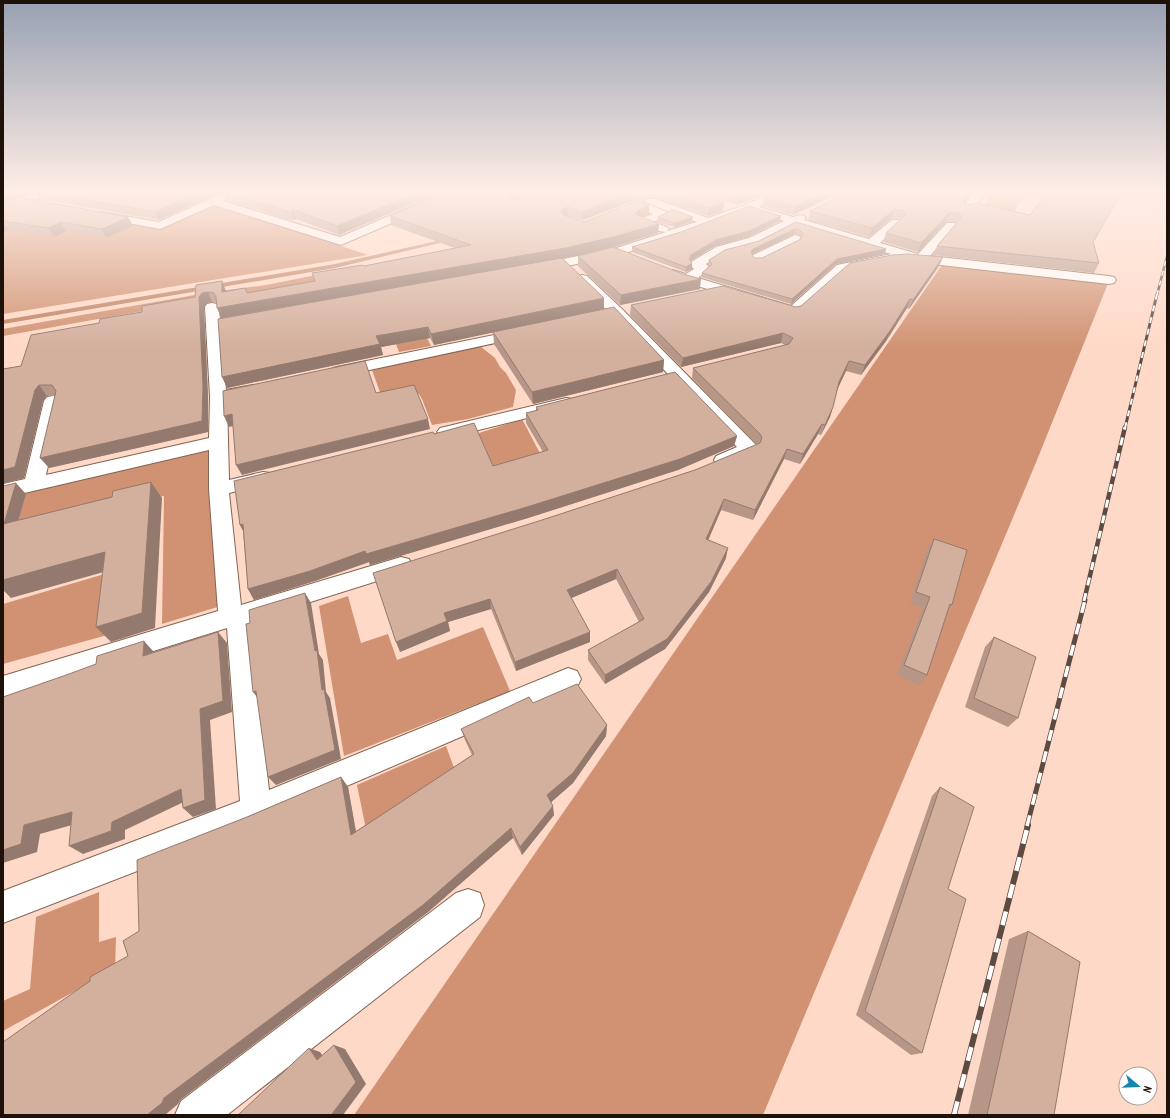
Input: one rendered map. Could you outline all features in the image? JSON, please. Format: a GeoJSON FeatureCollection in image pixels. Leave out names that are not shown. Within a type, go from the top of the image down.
{"type":"FeatureCollection","features":[{"type":"Feature","properties":{"kind":"street"},"geometry":{"type":"LineString","coordinates":[[527,270],[616,252],[640,244]]}},
{"type":"Feature","properties":{"kind":"street"},"geometry":{"type":"LineString","coordinates":[[687,279],[704,268],[696,265],[720,250],[740,244]]}},
{"type":"Feature","properties":{"kind":"street"},"geometry":{"type":"LineString","coordinates":[[754,244],[772,251]]}},
{"type":"Feature","properties":{"kind":"street"},"geometry":{"type":"LineString","coordinates":[[756,258],[785,244]]}},
{"type":"Feature","properties":{"kind":"street"},"geometry":{"type":"LineString","coordinates":[[876,244],[921,259]]}},
{"type":"Feature","properties":{"kind":"street"},"geometry":{"type":"LineString","coordinates":[[921,259],[934,244]]}},
{"type":"Feature","properties":{"kind":"street"},"geometry":{"type":"LineString","coordinates":[[616,252],[637,260]]}},
{"type":"Feature","properties":{"kind":"street"},"geometry":{"type":"LineString","coordinates":[[658,268],[687,279],[793,311],[842,268],[889,258],[905,257],[1109,280]]}},
{"type":"Feature","properties":{"kind":"street"},"geometry":{"type":"LineString","coordinates":[[566,263],[618,313],[749,449],[707,466]]}},
{"type":"Feature","properties":{"kind":"street"},"geometry":{"type":"LineString","coordinates":[[692,297],[722,290]]}},
{"type":"Feature","properties":{"kind":"street"},"geometry":{"type":"LineString","coordinates":[[212,307],[218,397],[219,489],[256,810]]}},
{"type":"Feature","properties":{"kind":"street"},"geometry":{"type":"LineString","coordinates":[[213,326],[260,318]]}},
{"type":"Feature","properties":{"kind":"street"},"geometry":{"type":"LineString","coordinates":[[326,374],[534,331]]}},
{"type":"Feature","properties":{"kind":"street"},"geometry":{"type":"LineString","coordinates":[[218,397],[264,387]]}},
{"type":"Feature","properties":{"kind":"street"},"geometry":{"type":"LineString","coordinates":[[433,436],[579,399]]}},
{"type":"Feature","properties":{"kind":"street"},"geometry":{"type":"LineString","coordinates":[[34,484],[53,401]]}},
{"type":"Feature","properties":{"kind":"street"},"geometry":{"type":"LineString","coordinates":[[3,491],[218,442]]}},
{"type":"Feature","properties":{"kind":"street"},"geometry":{"type":"LineString","coordinates":[[219,489],[281,474]]}},
{"type":"Feature","properties":{"kind":"street"},"geometry":{"type":"LineString","coordinates":[[3,687],[421,559]]}},
{"type":"Feature","properties":{"kind":"street"},"geometry":{"type":"LineString","coordinates":[[3,906],[256,810],[568,679]]}},
{"type":"Feature","properties":{"kind":"street"},"geometry":{"type":"LineString","coordinates":[[195,1115],[468,905]]}},
{"type":"Feature","properties":{"kind":"shaded area"},"geometry":{"type":"Polygon","coordinates":[[[3,244],[336,244],[368,255],[3,314],[3,244]]]}},
{"type":"Feature","properties":{"kind":"shaded area"},"geometry":{"type":"Polygon","coordinates":[[[468,244],[481,244],[226,300],[226,291],[200,305],[143,311],[3,336],[3,329],[200,294],[266,285],[404,261],[468,244]]]}},
{"type":"Feature","properties":{"kind":"shaded area"},"geometry":{"type":"Polygon","coordinates":[[[944,262],[1109,281],[1037,460],[763,1115],[354,1115],[944,262]]]}},
{"type":"Feature","properties":{"kind":"shaded area"},"geometry":{"type":"Polygon","coordinates":[[[417,317],[431,346],[399,352],[392,334],[417,317]]]}},
{"type":"Feature","properties":{"kind":"shaded area"},"geometry":{"type":"Polygon","coordinates":[[[480,346],[495,358],[516,390],[513,407],[468,419],[432,425],[419,394],[383,401],[371,367],[480,346]]]}},
{"type":"Feature","properties":{"kind":"shaded area"},"geometry":{"type":"Polygon","coordinates":[[[522,419],[543,459],[449,481],[482,445],[479,433],[522,419]]]}},
{"type":"Feature","properties":{"kind":"shaded area"},"geometry":{"type":"Polygon","coordinates":[[[213,446],[224,605],[162,624],[164,496],[118,506],[12,540],[3,498],[213,446]]]}},
{"type":"Feature","properties":{"kind":"shaded area"},"geometry":{"type":"Polygon","coordinates":[[[118,570],[111,634],[3,664],[3,604],[118,570]]]}},
{"type":"Feature","properties":{"kind":"shaded area"},"geometry":{"type":"Polygon","coordinates":[[[348,596],[361,643],[388,634],[397,660],[483,627],[510,691],[344,756],[319,606],[348,596]]]}},
{"type":"Feature","properties":{"kind":"shaded area"},"geometry":{"type":"Polygon","coordinates":[[[446,746],[457,776],[367,834],[357,785],[446,746]]]}},
{"type":"Feature","properties":{"kind":"shaded area"},"geometry":{"type":"Polygon","coordinates":[[[99,892],[99,942],[116,937],[115,969],[3,1031],[3,1001],[30,989],[36,917],[99,892]]]}},
{"type":"Feature","properties":{"kind":"building"},"geometry":{"type":"Polygon","coordinates":[[[469,244],[582,244],[217,308],[214,293],[202,293],[199,297],[203,387],[202,421],[40,458],[56,391],[52,385],[39,385],[35,390],[15,467],[3,470],[3,369],[21,366],[31,335],[99,323],[100,319],[142,312],[142,306],[195,297],[196,285],[222,281],[222,292],[245,288],[247,293],[315,281],[312,273],[364,266],[471,245],[469,244]]]}},
{"type":"Feature","properties":{"kind":"building"},"geometry":{"type":"Polygon","coordinates":[[[641,244],[709,244],[691,255],[689,259],[692,263],[686,267],[632,247],[641,244]]]}},
{"type":"Feature","properties":{"kind":"building"},"geometry":{"type":"Polygon","coordinates":[[[747,244],[763,244],[753,249],[751,252],[754,258],[762,258],[790,244],[870,244],[886,249],[837,259],[792,299],[702,273],[712,264],[709,260],[725,250],[747,244]]]}},
{"type":"Feature","properties":{"kind":"building"},"geometry":{"type":"Polygon","coordinates":[[[939,244],[1094,244],[1099,263],[937,246],[939,244]]]}},
{"type":"Feature","properties":{"kind":"building"},"geometry":{"type":"Polygon","coordinates":[[[613,247],[683,274],[701,279],[621,295],[578,256],[613,247]]]}},
{"type":"Feature","properties":{"kind":"building"},"geometry":{"type":"Polygon","coordinates":[[[908,254],[943,257],[913,300],[910,299],[890,331],[865,365],[849,361],[839,382],[833,407],[825,425],[822,424],[803,454],[787,449],[755,510],[724,499],[706,539],[728,548],[711,582],[667,639],[605,675],[588,650],[644,619],[617,569],[567,590],[590,632],[515,662],[490,599],[444,613],[447,621],[396,642],[373,573],[695,470],[760,443],[762,438],[760,434],[693,368],[789,344],[793,338],[783,333],[683,358],[631,305],[723,286],[796,307],[801,306],[850,263],[892,255],[908,254]]]}},
{"type":"Feature","properties":{"kind":"building"},"geometry":{"type":"Polygon","coordinates":[[[562,258],[604,298],[431,334],[428,327],[376,336],[380,344],[222,377],[218,319],[562,258]]]}},
{"type":"Feature","properties":{"kind":"building"},"geometry":{"type":"Polygon","coordinates":[[[614,307],[664,360],[532,392],[493,332],[614,307]]]}},
{"type":"Feature","properties":{"kind":"building"},"geometry":{"type":"Polygon","coordinates":[[[365,361],[376,393],[414,385],[428,419],[236,465],[232,414],[224,416],[223,391],[365,361]]]}},
{"type":"Feature","properties":{"kind":"building"},"geometry":{"type":"Polygon","coordinates":[[[675,372],[737,436],[680,459],[527,507],[366,554],[365,551],[310,571],[248,589],[243,524],[240,525],[234,481],[433,432],[434,434],[474,423],[493,466],[548,450],[526,413],[538,410],[536,407],[675,372]]]}},
{"type":"Feature","properties":{"kind":"building"},"geometry":{"type":"Polygon","coordinates":[[[151,482],[142,613],[96,627],[105,552],[3,580],[3,524],[112,497],[113,491],[151,482]]]}},
{"type":"Feature","properties":{"kind":"building"},"geometry":{"type":"Polygon","coordinates":[[[16,483],[4,524],[3,524],[3,486],[16,483]]]}},
{"type":"Feature","properties":{"kind":"building"},"geometry":{"type":"Polygon","coordinates":[[[934,539],[967,550],[952,605],[950,604],[927,675],[904,665],[930,597],[916,592],[934,539]]]}},
{"type":"Feature","properties":{"kind":"building"},"geometry":{"type":"Polygon","coordinates":[[[305,593],[315,651],[317,650],[322,690],[324,689],[335,750],[268,777],[256,691],[253,692],[246,624],[250,623],[249,610],[305,593]]]}},
{"type":"Feature","properties":{"kind":"building"},"geometry":{"type":"Polygon","coordinates":[[[218,632],[223,701],[200,709],[205,800],[183,808],[181,789],[112,822],[111,831],[69,846],[72,812],[24,825],[21,844],[3,850],[3,697],[96,664],[97,656],[144,641],[143,656],[218,632]]]}},
{"type":"Feature","properties":{"kind":"building"},"geometry":{"type":"Polygon","coordinates":[[[994,637],[1036,657],[1018,718],[974,698],[994,637]]]}},
{"type":"Feature","properties":{"kind":"building"},"geometry":{"type":"Polygon","coordinates":[[[577,684],[607,725],[573,773],[547,795],[553,806],[520,847],[511,828],[423,905],[164,1098],[162,1103],[147,1115],[3,1115],[3,1042],[90,981],[90,977],[128,956],[123,941],[139,931],[137,860],[247,817],[341,777],[351,835],[474,754],[461,729],[529,697],[533,703],[577,684]]]}},
{"type":"Feature","properties":{"kind":"building"},"geometry":{"type":"Polygon","coordinates":[[[940,787],[974,807],[948,889],[966,899],[922,1053],[865,1011],[940,787]]]}},
{"type":"Feature","properties":{"kind":"building"},"geometry":{"type":"Polygon","coordinates":[[[1028,931],[1080,962],[1054,1115],[987,1115],[1028,931]]]}},
{"type":"Feature","properties":{"kind":"building"},"geometry":{"type":"Polygon","coordinates":[[[334,1045],[356,1082],[332,1114],[333,1115],[238,1115],[309,1048],[317,1060],[334,1045]]]}},
{"type":"Feature","properties":{"kind":"waterway"},"geometry":{"type":"LineString","coordinates":[[3,322],[335,266],[428,244]]}},
{"type":"Feature","properties":{"kind":"railway"},"geometry":{"type":"LineString","coordinates":[[1157,295],[1167,256]]}},
{"type":"Feature","properties":{"kind":"railway"},"geometry":{"type":"LineString","coordinates":[[1125,428],[1157,294]]}},
{"type":"Feature","properties":{"kind":"railway"},"geometry":{"type":"LineString","coordinates":[[1084,601],[1125,427]]}},
{"type":"Feature","properties":{"kind":"railway"},"geometry":{"type":"LineString","coordinates":[[1027,826],[1085,600]]}},
{"type":"Feature","properties":{"kind":"railway"},"geometry":{"type":"LineString","coordinates":[[954,1115],[1028,825]]}}]}
